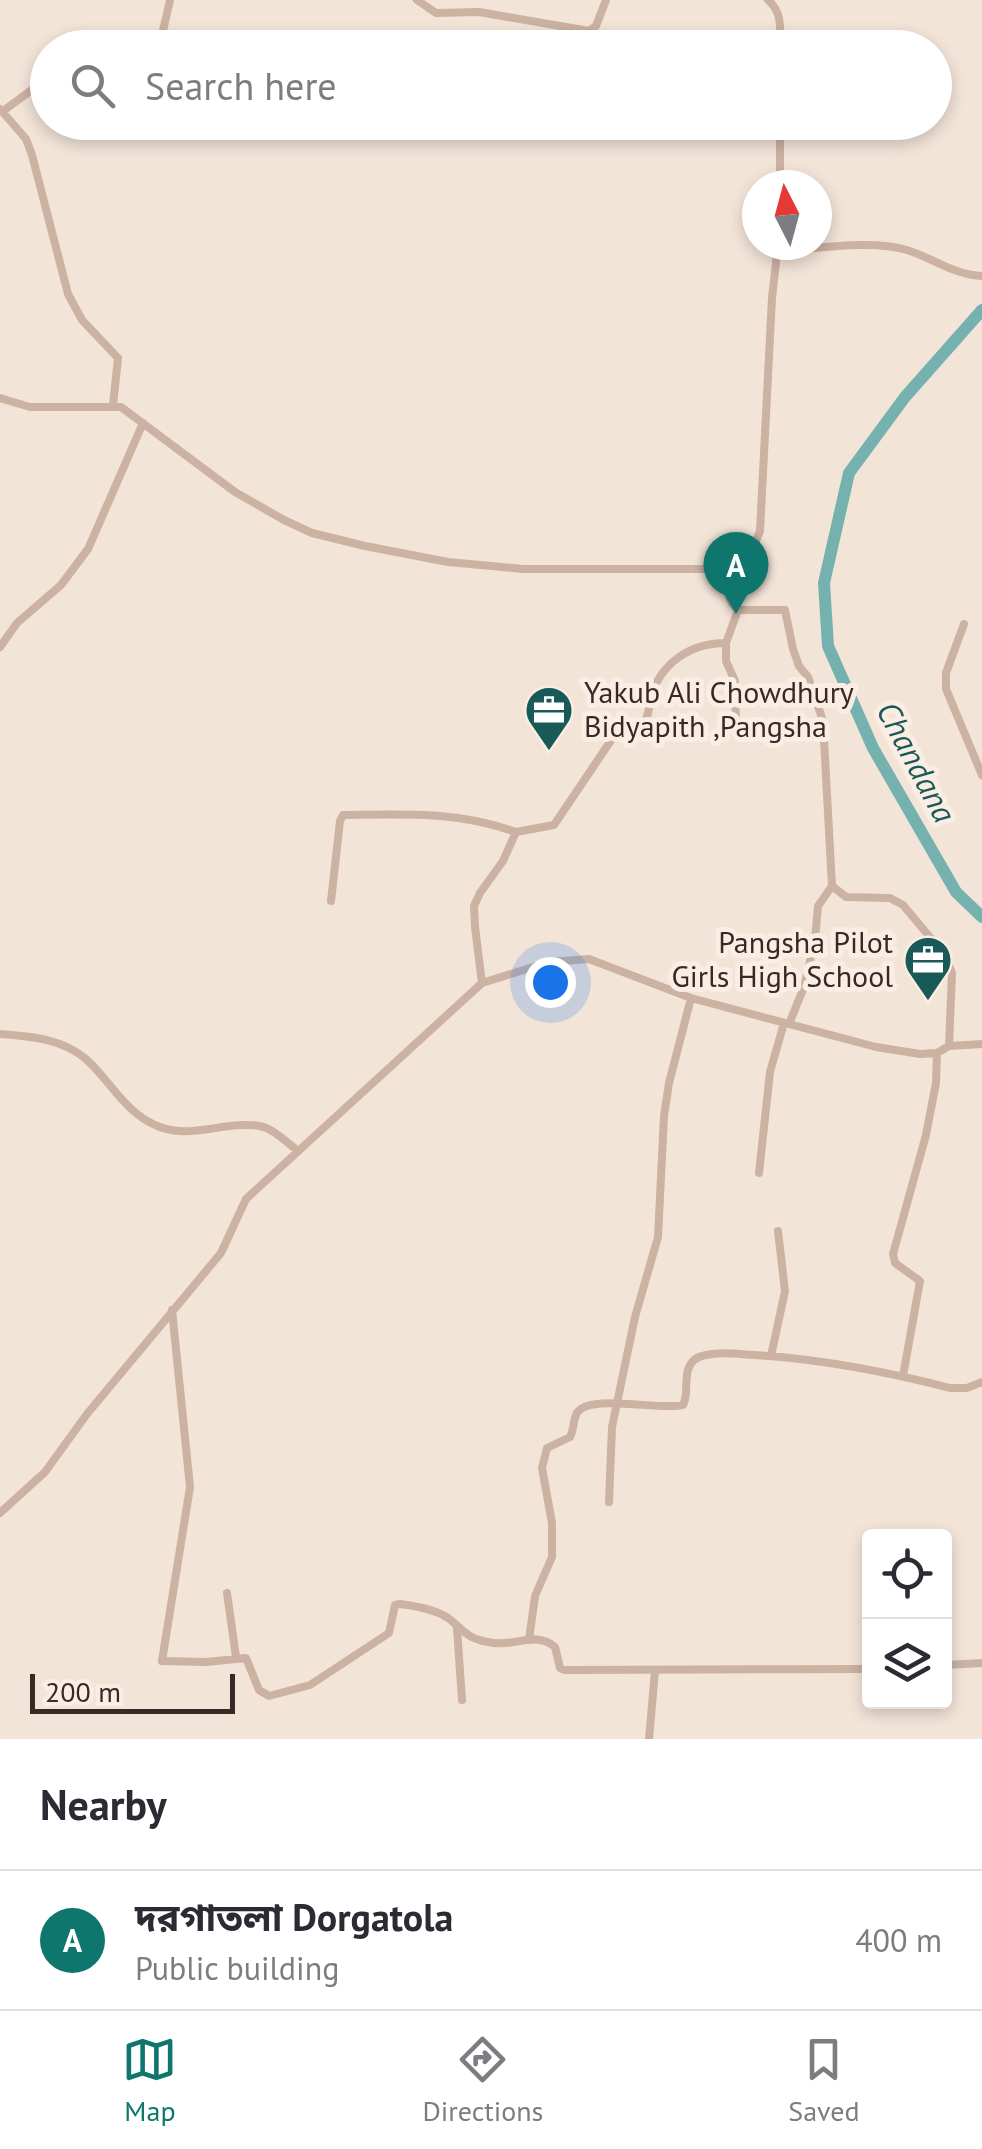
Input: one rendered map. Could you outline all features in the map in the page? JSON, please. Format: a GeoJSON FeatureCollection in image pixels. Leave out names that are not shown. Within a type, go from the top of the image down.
{"type":"FeatureCollection","features":[{"type":"Feature","properties":{"kind":"street"},"geometry":{"type":"LineString","coordinates":[[163,30],[170,0]]}},
{"type":"Feature","properties":{"kind":"street"},"geometry":{"type":"LineString","coordinates":[[416,0],[436,13],[479,12],[583,30]]}},
{"type":"Feature","properties":{"kind":"street"},"geometry":{"type":"LineString","coordinates":[[590,30],[596,26],[606,0]]}},
{"type":"Feature","properties":{"kind":"street"},"geometry":{"type":"LineString","coordinates":[[768,0],[777,7],[780,30]]}},
{"type":"Feature","properties":{"kind":"street"},"geometry":{"type":"LineString","coordinates":[[30,90],[1,110],[26,139],[32,155],[68,294],[82,320],[118,358],[113,405]]}},
{"type":"Feature","properties":{"kind":"street"},"geometry":{"type":"LineString","coordinates":[[780,140],[780,170]]}},
{"type":"Feature","properties":{"kind":"street"},"geometry":{"type":"LineString","coordinates":[[832,248],[909,250],[968,276],[982,276]]}},
{"type":"Feature","properties":{"kind":"street"},"geometry":{"type":"LineString","coordinates":[[759,1173],[770,1072],[804,987],[816,940],[818,906],[832,886],[824,720],[793,649],[785,610],[738,610],[732,605],[724,569],[727,561],[754,546],[760,531],[777,260]]}},
{"type":"Feature","properties":{"kind":"street"},"geometry":{"type":"LineString","coordinates":[[0,398],[46,408],[113,405],[235,492],[284,520],[365,546],[448,562],[523,569],[724,569]]}},
{"type":"Feature","properties":{"kind":"street"},"geometry":{"type":"LineString","coordinates":[[0,646],[17,623],[61,586],[88,550],[144,424]]}},
{"type":"Feature","properties":{"kind":"street"},"geometry":{"type":"LineString","coordinates":[[736,729],[735,681],[726,661],[726,643],[738,610]]}},
{"type":"Feature","properties":{"kind":"street"},"geometry":{"type":"LineString","coordinates":[[964,624],[946,673],[946,689],[982,775]]}},
{"type":"Feature","properties":{"kind":"street"},"geometry":{"type":"LineString","coordinates":[[482,983],[474,906],[488,878],[503,861],[516,832],[552,826],[562,816],[616,733],[635,730],[646,720],[658,676],[665,667],[703,646],[726,643]]}},
{"type":"Feature","properties":{"kind":"street"},"geometry":{"type":"LineString","coordinates":[[331,901],[340,821],[344,815],[436,813],[490,822],[516,832]]}},
{"type":"Feature","properties":{"kind":"street"},"geometry":{"type":"LineString","coordinates":[[832,886],[846,897],[890,898],[903,905],[945,955],[952,973],[949,1046]]}},
{"type":"Feature","properties":{"kind":"street"},"geometry":{"type":"LineString","coordinates":[[0,1513],[45,1472],[221,1252],[246,1199],[482,983],[549,962],[589,959],[691,998],[908,1054],[982,1044]]}},
{"type":"Feature","properties":{"kind":"street"},"geometry":{"type":"LineString","coordinates":[[609,1502],[609,1456],[618,1403],[635,1317],[658,1237],[666,1099],[691,998]]}},
{"type":"Feature","properties":{"kind":"street"},"geometry":{"type":"LineString","coordinates":[[0,1034],[50,1041],[69,1048],[87,1060],[132,1110],[154,1125],[172,1131],[262,1126],[298,1150]]}},
{"type":"Feature","properties":{"kind":"street"},"geometry":{"type":"LineString","coordinates":[[902,1376],[920,1281],[895,1263],[892,1254],[926,1135],[937,1053]]}},
{"type":"Feature","properties":{"kind":"street"},"geometry":{"type":"LineString","coordinates":[[771,1356],[786,1291],[778,1231]]}},
{"type":"Feature","properties":{"kind":"street"},"geometry":{"type":"LineString","coordinates":[[172,1310],[190,1487],[173,1606],[161,1659],[182,1663],[246,1658],[260,1690],[269,1696],[310,1686],[389,1632],[396,1605],[406,1604],[449,1619],[463,1634],[498,1644],[540,1638],[555,1647],[561,1670],[862,1668]]}},
{"type":"Feature","properties":{"kind":"street"},"geometry":{"type":"LineString","coordinates":[[529,1640],[535,1596],[552,1556],[552,1523],[542,1460],[548,1448],[570,1436],[576,1413],[582,1408],[618,1403],[683,1406],[687,1400],[689,1368],[698,1357],[721,1354],[813,1358],[950,1388],[982,1382]]}},
{"type":"Feature","properties":{"kind":"street"},"geometry":{"type":"LineString","coordinates":[[227,1593],[236,1657]]}},
{"type":"Feature","properties":{"kind":"street"},"geometry":{"type":"LineString","coordinates":[[457,1628],[462,1700]]}},
{"type":"Feature","properties":{"kind":"street"},"geometry":{"type":"LineString","coordinates":[[952,1665],[982,1663]]}},
{"type":"Feature","properties":{"kind":"street"},"geometry":{"type":"LineString","coordinates":[[648,1739],[655,1671]]}},
{"type":"Feature","properties":{"kind":"waterway","name":"Chandana"},"geometry":{"type":"LineString","coordinates":[[982,310],[905,397],[849,473],[824,583],[828,646],[873,748],[956,892],[982,917]]}},
{"type":"Feature","properties":{"kind":"place","name":"দরগাতলা Dorgatola"},"geometry":{"type":"Point","coordinates":[736,614]}},
{"type":"Feature","properties":{"kind":"place","name":"Yakub Ali Chowdhury Bidyapith ,Pangsha"},"geometry":{"type":"Point","coordinates":[549,752]}},
{"type":"Feature","properties":{"kind":"place","name":"Pangsha Pilot Girls High School"},"geometry":{"type":"Point","coordinates":[928,1002]}}]}
